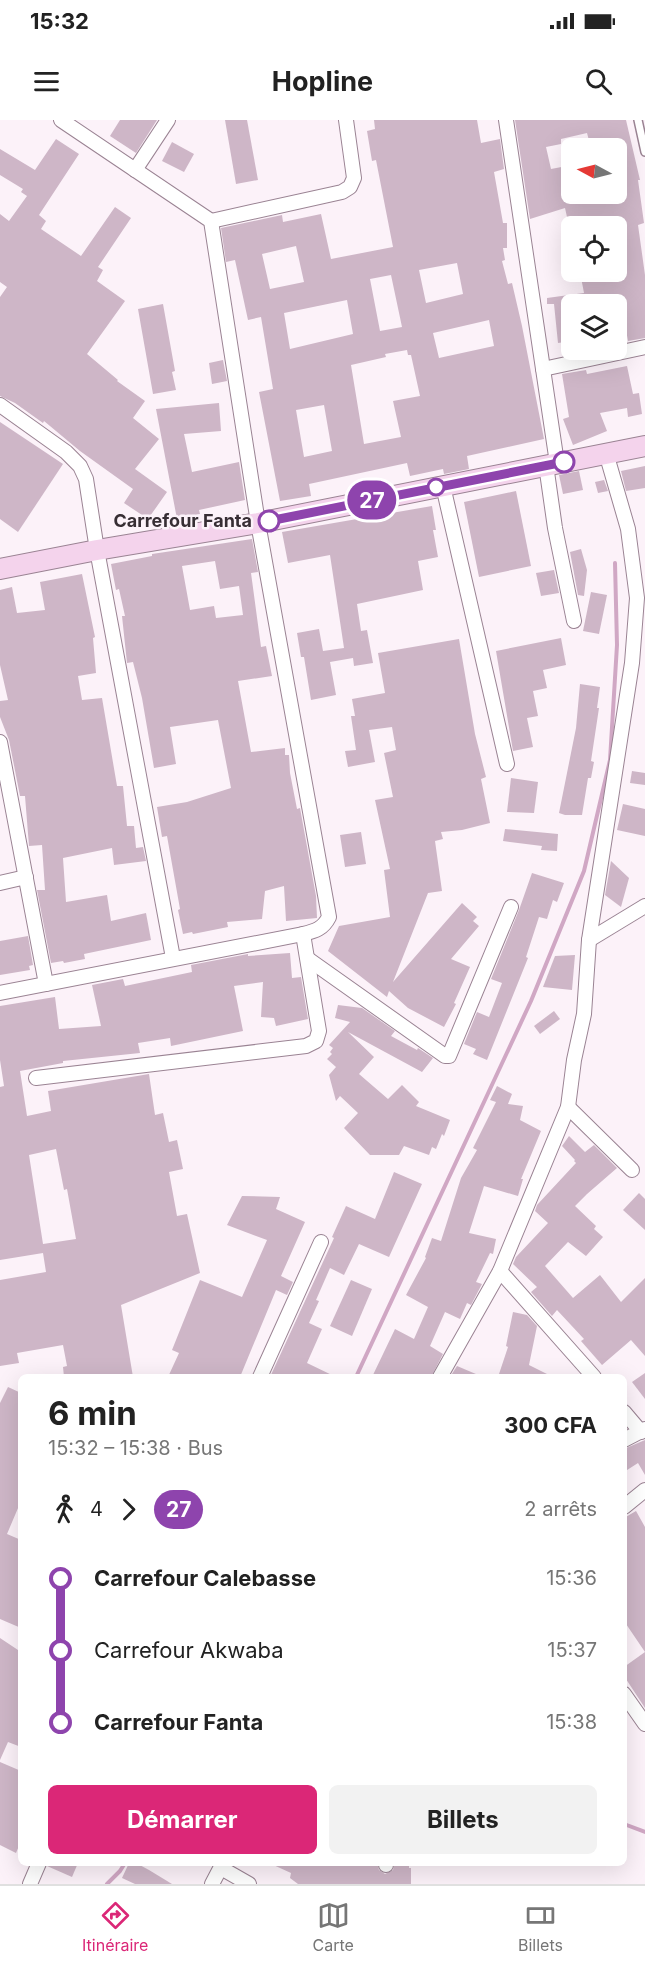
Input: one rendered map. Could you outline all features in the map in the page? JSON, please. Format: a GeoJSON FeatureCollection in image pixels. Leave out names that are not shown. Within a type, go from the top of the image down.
{"type":"FeatureCollection","features":[{"type":"Feature","properties":{"kind":"street"},"geometry":{"type":"LineString","coordinates":[[61,120],[211,221],[342,192],[350,187],[354,178],[346,120]]}},
{"type":"Feature","properties":{"kind":"street"},"geometry":{"type":"LineString","coordinates":[[135,170],[168,120]]}},
{"type":"Feature","properties":{"kind":"street"},"geometry":{"type":"LineString","coordinates":[[506,120],[543,369],[552,464],[555,528],[574,621]]}},
{"type":"Feature","properties":{"kind":"street"},"geometry":{"type":"LineString","coordinates":[[0,993],[303,934],[318,930],[325,925],[329,917],[258,523],[211,221]]}},
{"type":"Feature","properties":{"kind":"street"},"geometry":{"type":"LineString","coordinates":[[543,369],[645,347]]}},
{"type":"Feature","properties":{"kind":"street"},"geometry":{"type":"LineString","coordinates":[[0,405],[66,452],[80,466],[86,479],[97,550],[173,958]]}},
{"type":"Feature","properties":{"kind":"street"},"geometry":{"type":"LineString","coordinates":[[0,569],[258,523],[645,446]]}},
{"type":"Feature","properties":{"kind":"street"},"geometry":{"type":"LineString","coordinates":[[442,1374],[500,1271],[568,1107],[574,1060],[584,1014],[589,940],[632,663],[637,598],[628,529],[606,453]]}},
{"type":"Feature","properties":{"kind":"street"},"geometry":{"type":"LineString","coordinates":[[443,486],[507,764]]}},
{"type":"Feature","properties":{"kind":"street"},"geometry":{"type":"LineString","coordinates":[[0,742],[4,787],[26,877],[46,984]]}},
{"type":"Feature","properties":{"kind":"street"},"geometry":{"type":"LineString","coordinates":[[0,883],[26,877]]}},
{"type":"Feature","properties":{"kind":"street"},"geometry":{"type":"LineString","coordinates":[[589,940],[645,906]]}},
{"type":"Feature","properties":{"kind":"street"},"geometry":{"type":"LineString","coordinates":[[308,958],[448,1056],[511,907]]}},
{"type":"Feature","properties":{"kind":"street"},"geometry":{"type":"LineString","coordinates":[[36,1078],[306,1046],[316,1041],[319,1031],[303,934]]}},
{"type":"Feature","properties":{"kind":"street"},"geometry":{"type":"LineString","coordinates":[[568,1107],[632,1170]]}},
{"type":"Feature","properties":{"kind":"street"},"geometry":{"type":"LineString","coordinates":[[261,1374],[321,1242]]}},
{"type":"Feature","properties":{"kind":"street"},"geometry":{"type":"LineString","coordinates":[[500,1271],[591,1374]]}},
{"type":"Feature","properties":{"kind":"street"},"geometry":{"type":"LineString","coordinates":[[627,1415],[643,1430],[627,1438]]}},
{"type":"Feature","properties":{"kind":"street"},"geometry":{"type":"LineString","coordinates":[[627,1505],[643,1494]]}},
{"type":"Feature","properties":{"kind":"street"},"geometry":{"type":"LineString","coordinates":[[627,1698],[645,1724]]}},
{"type":"Feature","properties":{"kind":"street"},"geometry":{"type":"LineString","coordinates":[[30,1884],[38,1866]]}},
{"type":"Feature","properties":{"kind":"street"},"geometry":{"type":"LineString","coordinates":[[212,1884],[221,1866]]}},
{"type":"Feature","properties":{"kind":"street"},"geometry":{"type":"LineString","coordinates":[[223,1866],[249,1884]]}},
{"type":"Feature","properties":{"kind":"lane"},"geometry":{"type":"LineString","coordinates":[[638,120],[645,152]]}},
{"type":"Feature","properties":{"kind":"building"},"geometry":{"type":"Polygon","coordinates":[[[120,120],[157,120],[136,153],[110,136],[120,120]]]}},
{"type":"Feature","properties":{"kind":"building"},"geometry":{"type":"Polygon","coordinates":[[[225,120],[247,120],[258,180],[236,184],[225,120]]]}},
{"type":"Feature","properties":{"kind":"building"},"geometry":{"type":"Polygon","coordinates":[[[374,120],[477,120],[481,143],[500,139],[504,169],[494,172],[503,223],[507,223],[507,248],[503,248],[505,260],[502,261],[508,284],[512,283],[544,439],[467,456],[469,469],[444,474],[443,469],[410,476],[407,463],[309,484],[311,496],[280,501],[259,392],[273,389],[261,317],[248,320],[235,260],[226,262],[221,228],[282,215],[283,222],[321,214],[331,259],[393,247],[376,160],[372,161],[367,131],[375,129],[374,120]],[[296,246],[262,254],[270,289],[304,282],[296,246]],[[457,263],[419,270],[426,303],[463,294],[457,263]],[[391,275],[370,279],[380,331],[402,327],[391,275]],[[347,300],[284,313],[290,349],[353,334],[347,300]],[[489,320],[433,333],[439,358],[494,346],[489,320]],[[407,350],[385,354],[386,357],[351,365],[364,444],[401,437],[393,401],[420,396],[411,355],[408,355],[407,350]],[[324,405],[296,410],[304,457],[332,451],[324,405]]]}},
{"type":"Feature","properties":{"kind":"building"},"geometry":{"type":"Polygon","coordinates":[[[515,120],[626,120],[640,180],[638,180],[644,223],[638,225],[645,275],[645,338],[628,341],[627,294],[577,294],[584,293],[582,282],[627,282],[627,216],[567,216],[565,208],[530,219],[515,120]]]}},
{"type":"Feature","properties":{"kind":"building"},"geometry":{"type":"Polygon","coordinates":[[[56,139],[79,154],[39,215],[46,221],[41,229],[81,256],[115,207],[131,218],[98,267],[103,270],[97,281],[125,301],[87,354],[117,381],[145,401],[133,418],[159,439],[135,469],[167,492],[148,519],[124,503],[133,489],[80,451],[44,421],[43,423],[15,403],[0,396],[0,297],[7,287],[0,282],[0,214],[9,221],[27,196],[21,192],[23,189],[0,175],[0,149],[35,170],[56,139]]]}},
{"type":"Feature","properties":{"kind":"building"},"geometry":{"type":"Polygon","coordinates":[[[172,142],[194,154],[184,172],[162,161],[172,142]]]}},
{"type":"Feature","properties":{"kind":"building"},"geometry":{"type":"Polygon","coordinates":[[[561,296],[561,343],[558,343],[554,304],[547,304],[547,298],[561,296]]]}},
{"type":"Feature","properties":{"kind":"building"},"geometry":{"type":"Polygon","coordinates":[[[163,304],[175,371],[172,372],[176,390],[153,394],[138,309],[163,304]]]}},
{"type":"Feature","properties":{"kind":"building"},"geometry":{"type":"Polygon","coordinates":[[[223,360],[227,381],[212,384],[209,363],[223,360]]]}},
{"type":"Feature","properties":{"kind":"building"},"geometry":{"type":"Polygon","coordinates":[[[627,366],[633,394],[639,393],[642,414],[628,417],[627,408],[600,413],[607,431],[573,445],[563,419],[569,417],[562,374],[586,370],[587,374],[627,366]]]}},
{"type":"Feature","properties":{"kind":"building"},"geometry":{"type":"Polygon","coordinates":[[[219,403],[221,431],[184,434],[192,472],[239,462],[245,500],[199,510],[200,514],[177,519],[156,409],[219,403]]]}},
{"type":"Feature","properties":{"kind":"building"},"geometry":{"type":"Polygon","coordinates":[[[0,422],[63,464],[18,532],[0,519],[0,422]]]}},
{"type":"Feature","properties":{"kind":"building"},"geometry":{"type":"Polygon","coordinates":[[[645,466],[645,488],[626,491],[621,471],[645,466]]]}},
{"type":"Feature","properties":{"kind":"building"},"geometry":{"type":"Polygon","coordinates":[[[579,471],[583,490],[563,494],[559,475],[579,471]]]}},
{"type":"Feature","properties":{"kind":"building"},"geometry":{"type":"Polygon","coordinates":[[[604,480],[608,491],[598,493],[595,482],[604,480]]]}},
{"type":"Feature","properties":{"kind":"building"},"geometry":{"type":"Polygon","coordinates":[[[516,491],[531,566],[479,577],[464,502],[516,491]]]}},
{"type":"Feature","properties":{"kind":"building"},"geometry":{"type":"Polygon","coordinates":[[[432,506],[436,530],[433,530],[438,557],[418,561],[423,590],[357,604],[361,631],[367,630],[373,663],[354,666],[353,658],[330,662],[336,695],[311,700],[304,657],[301,657],[297,633],[319,629],[323,651],[344,648],[330,555],[288,563],[282,532],[432,506]]]}},
{"type":"Feature","properties":{"kind":"building"},"geometry":{"type":"Polygon","coordinates":[[[252,539],[258,572],[251,573],[261,647],[266,646],[272,676],[238,681],[251,752],[285,748],[285,755],[289,755],[290,773],[297,809],[300,808],[316,896],[317,918],[286,921],[284,886],[265,891],[262,919],[227,922],[228,927],[183,934],[167,836],[162,837],[157,807],[187,802],[231,788],[218,720],[170,727],[176,764],[154,768],[142,698],[133,662],[127,663],[122,616],[125,616],[119,589],[116,590],[111,564],[152,556],[152,554],[252,539]],[[215,561],[182,566],[190,610],[214,606],[216,618],[243,615],[239,586],[220,589],[215,561]]]}},
{"type":"Feature","properties":{"kind":"building"},"geometry":{"type":"Polygon","coordinates":[[[581,549],[587,570],[584,596],[578,595],[570,552],[581,549]]]}},
{"type":"Feature","properties":{"kind":"building"},"geometry":{"type":"Polygon","coordinates":[[[554,570],[559,593],[541,596],[536,573],[554,570]]]}},
{"type":"Feature","properties":{"kind":"building"},"geometry":{"type":"Polygon","coordinates":[[[82,574],[95,637],[93,638],[96,673],[78,676],[82,700],[102,698],[117,786],[123,786],[127,826],[134,826],[136,848],[143,847],[146,861],[114,865],[112,848],[63,858],[66,902],[107,895],[111,921],[146,913],[151,940],[84,954],[85,959],[51,963],[37,890],[45,890],[42,845],[29,846],[25,796],[20,796],[9,740],[0,717],[0,701],[8,700],[0,665],[0,590],[12,587],[17,613],[45,610],[40,582],[82,574]]]}},
{"type":"Feature","properties":{"kind":"building"},"geometry":{"type":"Polygon","coordinates":[[[591,592],[607,595],[599,634],[583,631],[591,592]]]}},
{"type":"Feature","properties":{"kind":"building"},"geometry":{"type":"Polygon","coordinates":[[[561,638],[566,665],[543,670],[547,688],[533,691],[538,716],[527,718],[533,747],[513,751],[496,651],[561,638]]]}},
{"type":"Feature","properties":{"kind":"building"},"geometry":{"type":"Polygon","coordinates":[[[459,639],[475,734],[486,777],[481,779],[490,823],[462,830],[441,832],[443,839],[435,841],[442,891],[428,893],[393,982],[462,903],[477,917],[473,921],[479,926],[451,959],[470,967],[454,1003],[456,1004],[444,1027],[408,1008],[389,991],[387,997],[328,951],[339,926],[390,917],[384,870],[390,869],[375,800],[393,797],[384,753],[396,750],[392,727],[369,730],[375,762],[348,767],[345,751],[356,750],[351,716],[355,716],[352,699],[385,693],[378,653],[459,639]]]}},
{"type":"Feature","properties":{"kind":"building"},"geometry":{"type":"Polygon","coordinates":[[[580,684],[600,687],[591,761],[594,762],[591,778],[588,778],[582,815],[565,815],[559,813],[576,728],[580,684]]]}},
{"type":"Feature","properties":{"kind":"building"},"geometry":{"type":"Polygon","coordinates":[[[632,771],[645,773],[645,785],[630,783],[632,771]]]}},
{"type":"Feature","properties":{"kind":"building"},"geometry":{"type":"Polygon","coordinates":[[[511,778],[538,782],[534,813],[507,812],[511,778]]]}},
{"type":"Feature","properties":{"kind":"building"},"geometry":{"type":"Polygon","coordinates":[[[623,804],[645,809],[645,836],[617,830],[623,804]]]}},
{"type":"Feature","properties":{"kind":"building"},"geometry":{"type":"Polygon","coordinates":[[[505,829],[558,834],[557,851],[541,850],[542,846],[503,841],[505,829]]]}},
{"type":"Feature","properties":{"kind":"building"},"geometry":{"type":"Polygon","coordinates":[[[361,832],[366,864],[345,867],[340,835],[361,832]]]}},
{"type":"Feature","properties":{"kind":"building"},"geometry":{"type":"Polygon","coordinates":[[[611,861],[629,878],[621,907],[605,895],[611,861]]]}},
{"type":"Feature","properties":{"kind":"building"},"geometry":{"type":"Polygon","coordinates":[[[532,873],[564,883],[557,902],[553,900],[547,919],[539,917],[526,957],[528,958],[487,1060],[473,1054],[476,1049],[464,1044],[477,1012],[489,1017],[502,983],[491,979],[532,873]]]}},
{"type":"Feature","properties":{"kind":"building"},"geometry":{"type":"Polygon","coordinates":[[[28,936],[33,965],[29,966],[30,970],[0,975],[0,941],[28,936]]]}},
{"type":"Feature","properties":{"kind":"building"},"geometry":{"type":"Polygon","coordinates":[[[290,953],[292,978],[301,977],[308,1019],[276,1026],[274,1018],[261,1017],[263,982],[234,986],[243,1031],[171,1046],[170,1038],[138,1043],[140,1053],[63,1061],[63,1063],[20,1071],[27,1116],[51,1111],[48,1091],[149,1074],[155,1115],[163,1113],[169,1142],[177,1140],[183,1169],[169,1172],[177,1216],[187,1214],[200,1273],[121,1305],[132,1374],[64,1374],[63,1367],[67,1366],[63,1345],[17,1353],[19,1363],[0,1366],[0,1280],[46,1272],[43,1253],[0,1260],[0,1087],[4,1086],[0,1060],[0,1006],[55,997],[59,1029],[101,1026],[92,985],[123,979],[125,986],[192,972],[191,965],[248,954],[248,956],[290,953]],[[56,1149],[29,1155],[43,1244],[76,1239],[67,1189],[64,1190],[56,1149]]]}},
{"type":"Feature","properties":{"kind":"building"},"geometry":{"type":"Polygon","coordinates":[[[575,955],[572,990],[543,987],[555,956],[575,955]]]}},
{"type":"Feature","properties":{"kind":"building"},"geometry":{"type":"Polygon","coordinates":[[[338,1005],[362,1008],[395,1031],[391,1036],[417,1050],[418,1048],[433,1058],[422,1072],[348,1032],[374,1057],[359,1074],[388,1099],[402,1085],[419,1102],[416,1106],[450,1120],[444,1136],[442,1134],[436,1149],[432,1147],[429,1155],[404,1146],[399,1155],[370,1155],[344,1128],[358,1113],[340,1096],[336,1101],[329,1075],[336,1067],[327,1059],[332,1054],[330,1052],[333,1048],[329,1045],[350,1022],[335,1018],[338,1005]]]}},
{"type":"Feature","properties":{"kind":"building"},"geometry":{"type":"Polygon","coordinates":[[[554,1011],[560,1019],[540,1034],[534,1026],[554,1011]]]}},
{"type":"Feature","properties":{"kind":"building"},"geometry":{"type":"Polygon","coordinates":[[[497,1086],[512,1094],[508,1104],[523,1106],[520,1120],[541,1131],[521,1179],[523,1179],[518,1196],[484,1186],[469,1233],[496,1239],[493,1254],[490,1253],[476,1282],[482,1284],[471,1305],[467,1303],[460,1319],[445,1312],[430,1346],[443,1354],[433,1374],[373,1374],[395,1329],[414,1339],[428,1307],[406,1295],[426,1258],[432,1238],[441,1241],[461,1178],[477,1150],[473,1148],[496,1102],[490,1100],[497,1086]]]}},
{"type":"Feature","properties":{"kind":"building"},"geometry":{"type":"Polygon","coordinates":[[[569,1136],[585,1152],[594,1145],[617,1168],[575,1206],[596,1226],[594,1229],[603,1237],[586,1256],[568,1242],[545,1266],[573,1298],[600,1275],[621,1302],[645,1278],[645,1356],[631,1340],[602,1365],[581,1341],[584,1339],[557,1310],[552,1316],[531,1292],[537,1287],[513,1264],[516,1257],[548,1223],[535,1211],[537,1205],[576,1163],[562,1146],[569,1136]]]}},
{"type":"Feature","properties":{"kind":"building"},"geometry":{"type":"Polygon","coordinates":[[[394,1172],[422,1184],[389,1257],[359,1244],[344,1275],[330,1268],[309,1323],[322,1329],[307,1363],[330,1374],[271,1374],[334,1238],[332,1237],[346,1206],[375,1219],[394,1172]]]}},
{"type":"Feature","properties":{"kind":"building"},"geometry":{"type":"Polygon","coordinates":[[[639,1193],[645,1199],[645,1230],[623,1210],[639,1193]]]}},
{"type":"Feature","properties":{"kind":"building"},"geometry":{"type":"Polygon","coordinates":[[[242,1196],[280,1197],[276,1209],[305,1222],[281,1276],[293,1282],[287,1295],[276,1290],[241,1374],[169,1374],[179,1353],[172,1350],[200,1280],[242,1297],[267,1240],[227,1225],[242,1196]]]}},
{"type":"Feature","properties":{"kind":"building"},"geometry":{"type":"Polygon","coordinates":[[[351,1280],[372,1289],[352,1336],[330,1326],[351,1280]]]}},
{"type":"Feature","properties":{"kind":"building"},"geometry":{"type":"Polygon","coordinates":[[[513,1312],[527,1315],[537,1326],[529,1365],[547,1374],[499,1374],[508,1347],[506,1346],[513,1312]]]}},
{"type":"Feature","properties":{"kind":"building"},"geometry":{"type":"Polygon","coordinates":[[[457,1366],[476,1374],[452,1374],[457,1366]]]}},
{"type":"Feature","properties":{"kind":"building"},"geometry":{"type":"Polygon","coordinates":[[[645,1373],[645,1399],[632,1382],[645,1373]]]}},
{"type":"Feature","properties":{"kind":"building"},"geometry":{"type":"Polygon","coordinates":[[[8,1387],[18,1392],[18,1508],[7,1534],[18,1539],[18,1627],[0,1619],[0,1403],[8,1387]]]}},
{"type":"Feature","properties":{"kind":"building"},"geometry":{"type":"Polygon","coordinates":[[[645,1440],[645,1475],[638,1463],[627,1470],[627,1448],[645,1440]]]}},
{"type":"Feature","properties":{"kind":"building"},"geometry":{"type":"Polygon","coordinates":[[[636,1511],[645,1527],[645,1652],[627,1625],[627,1516],[636,1511]]]}},
{"type":"Feature","properties":{"kind":"building"},"geometry":{"type":"Polygon","coordinates":[[[0,1638],[18,1650],[18,1746],[8,1742],[0,1760],[0,1638]]]}},
{"type":"Feature","properties":{"kind":"building"},"geometry":{"type":"Polygon","coordinates":[[[645,1652],[645,1708],[627,1681],[627,1665],[645,1652]]]}},
{"type":"Feature","properties":{"kind":"building"},"geometry":{"type":"Polygon","coordinates":[[[0,1762],[18,1770],[18,1848],[16,1853],[0,1845],[0,1762]]]}},
{"type":"Feature","properties":{"kind":"building"},"geometry":{"type":"Polygon","coordinates":[[[47,1866],[77,1866],[72,1877],[47,1866]]]}},
{"type":"Feature","properties":{"kind":"building"},"geometry":{"type":"Polygon","coordinates":[[[128,1866],[142,1866],[172,1884],[135,1884],[122,1878],[128,1866]]]}},
{"type":"Feature","properties":{"kind":"building"},"geometry":{"type":"Polygon","coordinates":[[[276,1866],[378,1866],[379,1870],[385,1874],[393,1870],[394,1866],[409,1866],[411,1884],[298,1884],[290,1878],[291,1873],[276,1866]]]}},
{"type":"Feature","properties":{"kind":"waterway"},"geometry":{"type":"LineString","coordinates":[[357,1374],[531,1001],[584,871],[610,760],[617,645],[615,563]]}},
{"type":"Feature","properties":{"kind":"waterway"},"geometry":{"type":"LineString","coordinates":[[627,1825],[645,1832]]}},
{"type":"Feature","properties":{"kind":"waterway"},"geometry":{"type":"LineString","coordinates":[[107,1884],[123,1866]]}},
{"type":"Feature","properties":{"kind":"bus line","name":"27"},"geometry":{"type":"LineString","coordinates":[[269,521],[564,462]]}},
{"type":"Feature","properties":{"kind":"place","name":"Carrefour Fanta"},"geometry":{"type":"Point","coordinates":[269,521]}}]}
